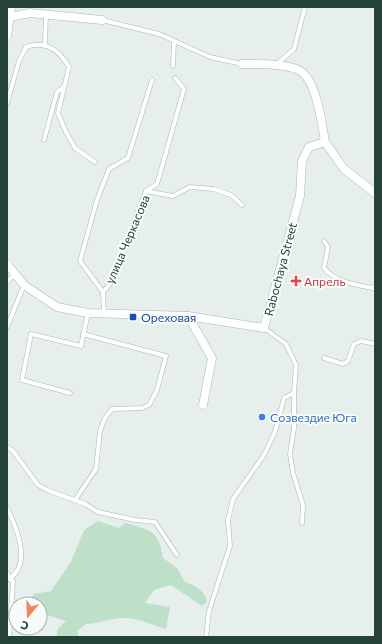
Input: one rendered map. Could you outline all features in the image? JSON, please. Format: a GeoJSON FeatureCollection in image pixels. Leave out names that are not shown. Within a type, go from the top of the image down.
{"type":"FeatureCollection","features":[{"type":"Feature","properties":{"kind":"street"},"geometry":{"type":"LineString","coordinates":[[7,36],[11,7]]}},
{"type":"Feature","properties":{"kind":"street"},"geometry":{"type":"LineString","coordinates":[[10,17],[30,13],[102,20]]}},
{"type":"Feature","properties":{"kind":"street"},"geometry":{"type":"LineString","coordinates":[[242,64],[277,65],[302,72],[312,87],[324,142],[344,169],[375,193]]}},
{"type":"Feature","properties":{"kind":"street","name":"Rabochaya Street"},"geometry":{"type":"LineString","coordinates":[[7,264],[24,284],[57,306],[88,313],[188,316],[264,328],[300,196],[302,161],[309,147],[324,142]]}},
{"type":"Feature","properties":{"kind":"street"},"geometry":{"type":"LineString","coordinates":[[188,316],[212,358],[203,405]]}},
{"type":"Feature","properties":{"kind":"lane"},"geometry":{"type":"LineString","coordinates":[[277,65],[294,49],[305,7]]}},
{"type":"Feature","properties":{"kind":"lane"},"geometry":{"type":"LineString","coordinates":[[45,46],[46,15]]}},
{"type":"Feature","properties":{"kind":"lane"},"geometry":{"type":"LineString","coordinates":[[102,20],[159,34],[210,57],[242,64]]}},
{"type":"Feature","properties":{"kind":"lane"},"geometry":{"type":"LineString","coordinates":[[174,42],[174,66]]}},
{"type":"Feature","properties":{"kind":"lane"},"geometry":{"type":"LineString","coordinates":[[7,103],[19,61],[26,47],[37,43],[55,49],[69,67],[58,113],[75,148],[94,162]]}},
{"type":"Feature","properties":{"kind":"lane","name":"улица Черкасова"},"geometry":{"type":"LineString","coordinates":[[104,313],[103,292],[110,284],[146,191],[157,184],[184,89],[175,78]]}},
{"type":"Feature","properties":{"kind":"lane"},"geometry":{"type":"LineString","coordinates":[[103,292],[80,261],[97,200],[109,169],[128,158],[152,80]]}},
{"type":"Feature","properties":{"kind":"lane"},"geometry":{"type":"LineString","coordinates":[[44,140],[57,92],[64,87]]}},
{"type":"Feature","properties":{"kind":"lane"},"geometry":{"type":"LineString","coordinates":[[146,191],[173,196],[190,187],[214,188],[231,195],[242,205]]}},
{"type":"Feature","properties":{"kind":"lane"},"geometry":{"type":"LineString","coordinates":[[324,241],[328,247],[324,268],[330,276],[358,285],[373,288],[375,286]]}},
{"type":"Feature","properties":{"kind":"lane"},"geometry":{"type":"LineString","coordinates":[[7,282],[15,274]]}},
{"type":"Feature","properties":{"kind":"lane"},"geometry":{"type":"LineString","coordinates":[[7,327],[24,284]]}},
{"type":"Feature","properties":{"kind":"lane"},"geometry":{"type":"LineString","coordinates":[[70,393],[22,380],[31,334],[80,346],[88,313]]}},
{"type":"Feature","properties":{"kind":"lane"},"geometry":{"type":"LineString","coordinates":[[264,328],[286,344],[296,365],[294,428],[290,454],[293,473],[303,505],[302,522]]}},
{"type":"Feature","properties":{"kind":"lane"},"geometry":{"type":"LineString","coordinates":[[75,500],[96,469],[100,431],[105,418],[112,409],[142,408],[149,406],[157,390],[166,356],[83,334]]}},
{"type":"Feature","properties":{"kind":"lane"},"geometry":{"type":"LineString","coordinates":[[324,358],[343,364],[348,361],[354,344],[362,341],[375,344]]}},
{"type":"Feature","properties":{"kind":"lane"},"geometry":{"type":"LineString","coordinates":[[206,637],[209,611],[230,546],[228,520],[233,499],[264,454],[275,432],[284,398],[294,393]]}},
{"type":"Feature","properties":{"kind":"lane"},"geometry":{"type":"LineString","coordinates":[[7,447],[12,451],[38,485],[85,504],[98,512],[113,516],[155,522],[177,554]]}},
{"type":"Feature","properties":{"kind":"lane"},"geometry":{"type":"LineString","coordinates":[[7,508],[14,520],[22,554],[19,569],[15,575],[9,579]]}},
{"type":"Feature","properties":{"kind":"lane"},"geometry":{"type":"LineString","coordinates":[[7,572],[9,579],[13,581],[9,637]]}},
{"type":"Feature","properties":{"kind":"green space"},"geometry":{"type":"Polygon","coordinates":[[[98,521],[119,528],[125,523],[147,530],[156,536],[163,558],[177,568],[185,582],[202,591],[207,602],[202,606],[171,585],[154,590],[145,603],[170,607],[166,629],[133,619],[118,618],[86,624],[78,630],[78,637],[57,637],[57,630],[66,621],[48,615],[48,596],[32,596],[34,594],[51,591],[71,562],[84,530],[98,521]]]}},
{"type":"Feature","properties":{"kind":"place","name":"Апрель"},"geometry":{"type":"Point","coordinates":[296,281]}},
{"type":"Feature","properties":{"kind":"place","name":"Ореховая"},"geometry":{"type":"Point","coordinates":[133,317]}},
{"type":"Feature","properties":{"kind":"place","name":"Созвездие Юга"},"geometry":{"type":"Point","coordinates":[262,417]}}]}
